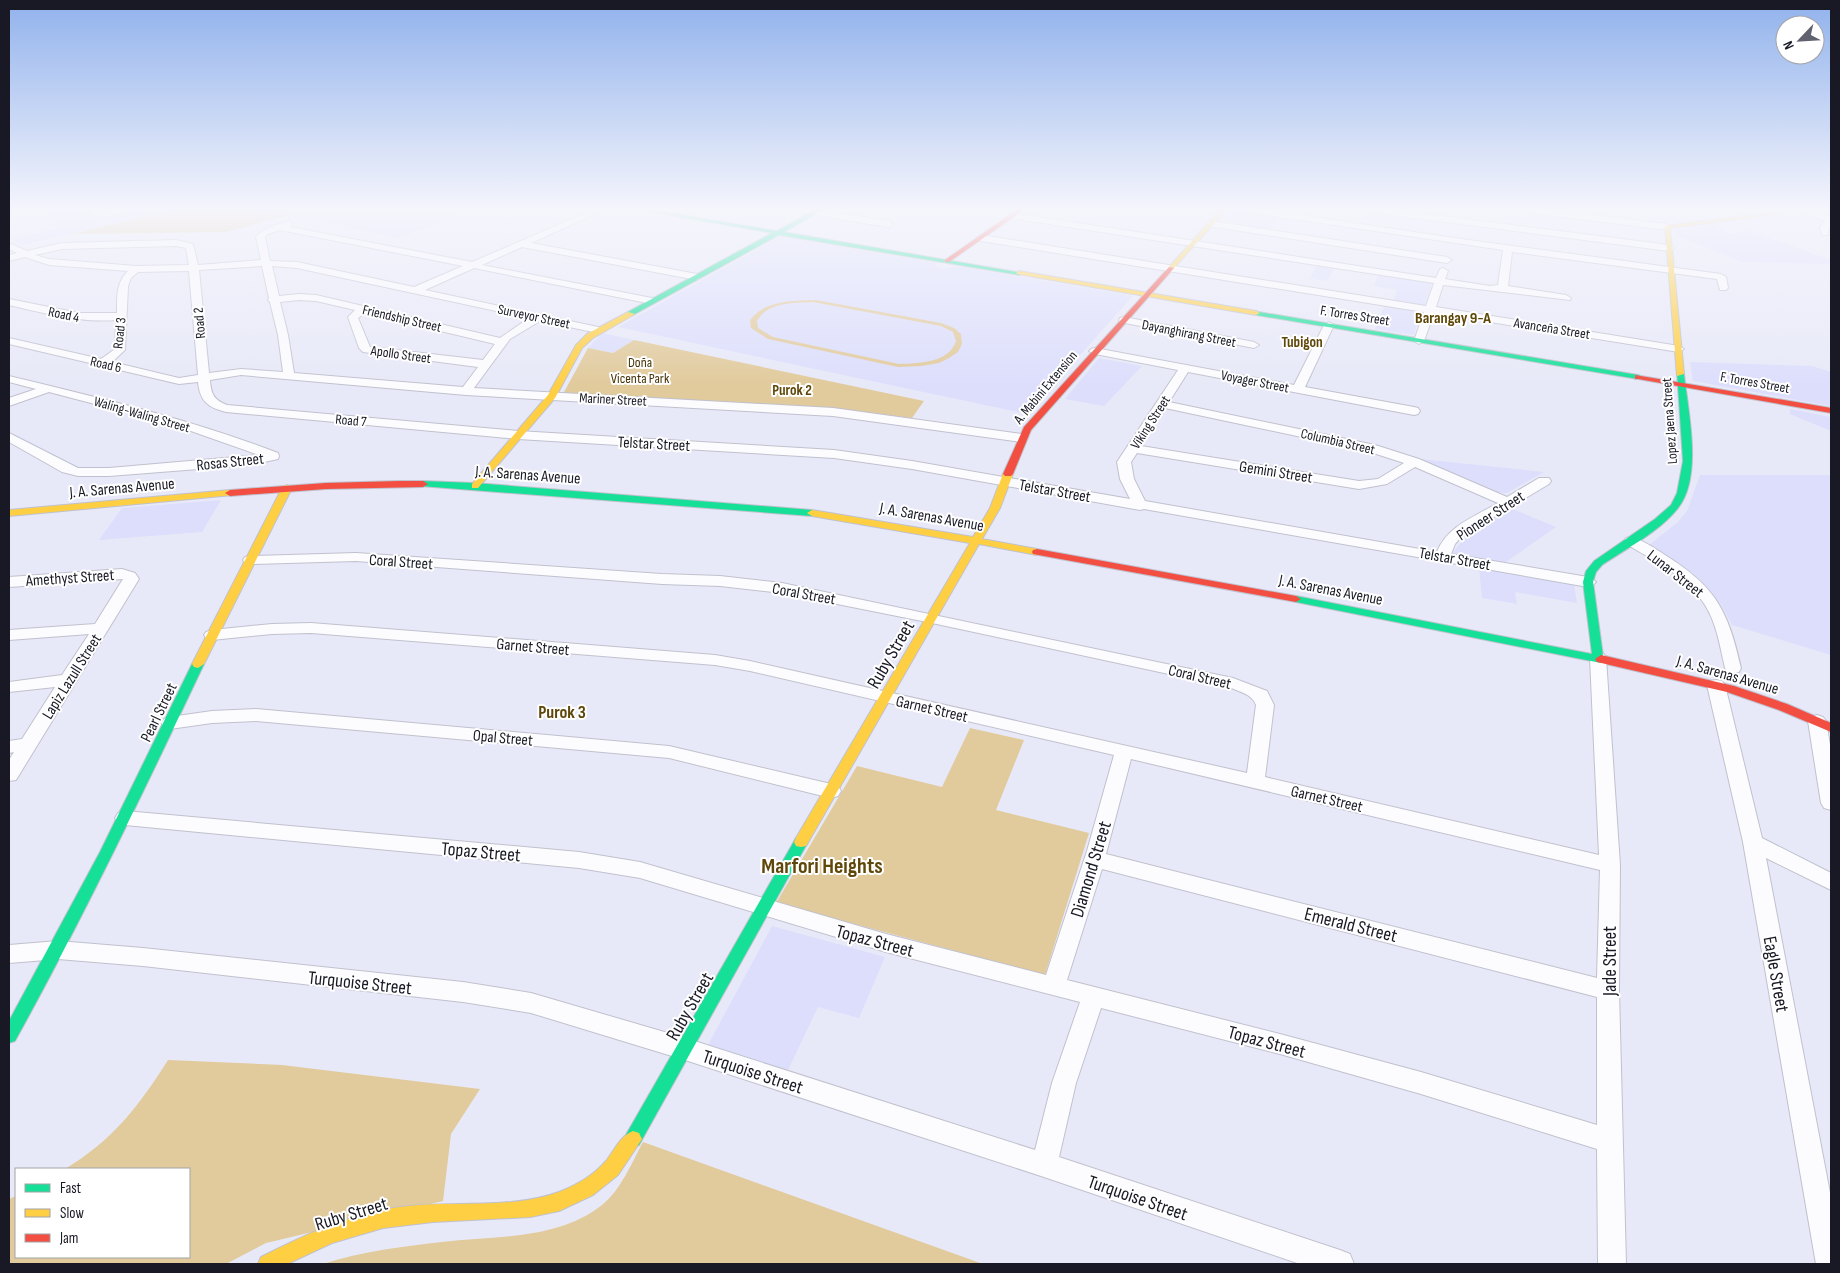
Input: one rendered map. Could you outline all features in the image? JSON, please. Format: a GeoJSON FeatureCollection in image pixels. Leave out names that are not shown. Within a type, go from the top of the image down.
{"type":"FeatureCollection","features":[{"type":"Feature","properties":{"kind":"main road"},"geometry":{"type":"LineString","coordinates":[[475,486],[552,396],[579,347],[587,338],[598,330],[713,268]]}},
{"type":"Feature","properties":{"kind":"main road","name":"F. Torres Street"},"geometry":{"type":"LineString","coordinates":[[986,268],[1681,384],[1831,411]]}},
{"type":"Feature","properties":{"kind":"main road","name":"A. Mabini Extension"},"geometry":{"type":"LineString","coordinates":[[976,541],[995,508],[1007,482],[1017,449],[1032,421],[1170,269]]}},
{"type":"Feature","properties":{"kind":"main road","name":"Lopez Jaena Street"},"geometry":{"type":"LineString","coordinates":[[1588,582],[1591,571],[1598,563],[1666,515],[1682,496],[1688,464],[1671,271]]}},
{"type":"Feature","properties":{"kind":"main road","name":"J. A. Sarenas Avenue"},"geometry":{"type":"LineString","coordinates":[[9,513],[287,488],[372,483],[475,486],[820,514],[1272,594],[1598,658],[1716,685],[1754,696],[1824,725]]}},
{"type":"Feature","properties":{"kind":"main road","name":"Pearl Street"},"geometry":{"type":"LineString","coordinates":[[9,1036],[58,950],[125,818],[212,635],[287,488]]}},
{"type":"Feature","properties":{"kind":"main road","name":"Ruby Street"},"geometry":{"type":"LineString","coordinates":[[268,1264],[324,1238],[361,1225],[398,1216],[433,1212],[512,1212],[552,1206],[571,1199],[608,1174],[620,1161],[763,908],[976,541]]}},
{"type":"Feature","properties":{"kind":"main road"},"geometry":{"type":"LineString","coordinates":[[1588,582],[1598,658]]}},
{"type":"Feature","properties":{"kind":"street","name":"Surveyor Street"},"geometry":{"type":"LineString","coordinates":[[129,268],[170,268]]}},
{"type":"Feature","properties":{"kind":"street","name":"Road 2"},"geometry":{"type":"LineString","coordinates":[[194,268],[204,378]]}},
{"type":"Feature","properties":{"kind":"street"},"geometry":{"type":"LineString","coordinates":[[265,268],[286,350],[289,376]]}},
{"type":"Feature","properties":{"kind":"street","name":"Surveyor Street"},"geometry":{"type":"LineString","coordinates":[[312,268],[598,330]]}},
{"type":"Feature","properties":{"kind":"street"},"geometry":{"type":"LineString","coordinates":[[416,290],[466,268]]}},
{"type":"Feature","properties":{"kind":"street"},"geometry":{"type":"LineString","coordinates":[[484,268],[652,301]]}},
{"type":"Feature","properties":{"kind":"street"},"geometry":{"type":"LineString","coordinates":[[651,268],[697,277]]}},
{"type":"Feature","properties":{"kind":"street","name":"Avanceña Street"},"geometry":{"type":"LineString","coordinates":[[1166,268],[1679,349]]}},
{"type":"Feature","properties":{"kind":"street"},"geometry":{"type":"LineString","coordinates":[[1356,268],[1566,298]]}},
{"type":"Feature","properties":{"kind":"street"},"geometry":{"type":"LineString","coordinates":[[1420,340],[1444,268]]}},
{"type":"Feature","properties":{"kind":"street"},"geometry":{"type":"LineString","coordinates":[[1503,288],[1505,268]]}},
{"type":"Feature","properties":{"kind":"street"},"geometry":{"type":"LineString","coordinates":[[1653,268],[1722,283]]}},
{"type":"Feature","properties":{"kind":"street","name":"Road 3"},"geometry":{"type":"LineString","coordinates":[[102,363],[113,357],[120,350],[124,281],[136,269]]}},
{"type":"Feature","properties":{"kind":"street","name":"Friendship Street"},"geometry":{"type":"LineString","coordinates":[[273,300],[308,297],[502,342]]}},
{"type":"Feature","properties":{"kind":"street","name":"Road 4"},"geometry":{"type":"LineString","coordinates":[[9,302],[90,319],[121,316]]}},
{"type":"Feature","properties":{"kind":"street","name":"Apollo Street"},"geometry":{"type":"LineString","coordinates":[[363,309],[352,317],[364,348],[367,350],[485,364]]}},
{"type":"Feature","properties":{"kind":"street"},"geometry":{"type":"LineString","coordinates":[[466,391],[502,342],[512,332],[538,317]]}},
{"type":"Feature","properties":{"kind":"street","name":"Dayanghirang Street"},"geometry":{"type":"LineString","coordinates":[[1124,320],[1254,345]]}},
{"type":"Feature","properties":{"kind":"street"},"geometry":{"type":"LineString","coordinates":[[1298,389],[1329,325]]}},
{"type":"Feature","properties":{"kind":"street","name":"Road 6"},"geometry":{"type":"LineString","coordinates":[[9,341],[178,381],[204,378]]}},
{"type":"Feature","properties":{"kind":"street","name":"Voyager Street"},"geometry":{"type":"LineString","coordinates":[[1095,351],[1414,411]]}},
{"type":"Feature","properties":{"kind":"street","name":"Viking Street"},"geometry":{"type":"LineString","coordinates":[[1140,506],[1127,479],[1124,462],[1185,368]]}},
{"type":"Feature","properties":{"kind":"street","name":"Mariner Street"},"geometry":{"type":"LineString","coordinates":[[204,378],[234,372],[466,391],[833,412],[1022,438]]}},
{"type":"Feature","properties":{"kind":"street","name":"Road 7"},"geometry":{"type":"LineString","coordinates":[[204,378],[208,398],[214,404],[226,408],[518,435]]}},
{"type":"Feature","properties":{"kind":"street","name":"Waling-Waling Street"},"geometry":{"type":"LineString","coordinates":[[9,379],[99,401],[214,434],[273,456]]}},
{"type":"Feature","properties":{"kind":"street"},"geometry":{"type":"LineString","coordinates":[[9,402],[46,388]]}},
{"type":"Feature","properties":{"kind":"street","name":"Columbia Street"},"geometry":{"type":"LineString","coordinates":[[1162,404],[1370,448],[1414,462],[1507,502]]}},
{"type":"Feature","properties":{"kind":"street","name":"Telstar Street"},"geometry":{"type":"LineString","coordinates":[[518,435],[834,454],[1588,582]]}},
{"type":"Feature","properties":{"kind":"street","name":"Rosas Street"},"geometry":{"type":"LineString","coordinates":[[9,437],[67,469],[78,472],[109,472],[250,461],[273,456]]}},
{"type":"Feature","properties":{"kind":"street","name":"Gemini Street"},"geometry":{"type":"LineString","coordinates":[[1132,448],[1360,485],[1374,485],[1384,482],[1414,462]]}},
{"type":"Feature","properties":{"kind":"street","name":"Pioneer Street"},"geometry":{"type":"LineString","coordinates":[[1443,556],[1448,543],[1457,533],[1544,481]]}},
{"type":"Feature","properties":{"kind":"street","name":"Lunar Street"},"geometry":{"type":"LineString","coordinates":[[1631,540],[1678,571],[1712,604],[1720,620],[1733,668]]}},
{"type":"Feature","properties":{"kind":"street","name":"Coral Street"},"geometry":{"type":"LineString","coordinates":[[250,560],[356,558],[753,584],[932,618],[1233,683],[1260,695],[1265,705],[1255,781]]}},
{"type":"Feature","properties":{"kind":"street","name":"Amethyst Street"},"geometry":{"type":"LineString","coordinates":[[9,582],[122,574],[130,576]]}},
{"type":"Feature","properties":{"kind":"street","name":"Lapiz Lazull Street"},"geometry":{"type":"LineString","coordinates":[[9,775],[130,582],[130,576]]}},
{"type":"Feature","properties":{"kind":"street"},"geometry":{"type":"LineString","coordinates":[[9,635],[102,628]]}},
{"type":"Feature","properties":{"kind":"street","name":"Garnet Street"},"geometry":{"type":"LineString","coordinates":[[212,635],[272,629],[311,628],[715,660],[750,666],[1255,781],[1610,866]]}},
{"type":"Feature","properties":{"kind":"street","name":"Jade Street"},"geometry":{"type":"LineString","coordinates":[[1598,658],[1610,866],[1608,990],[1612,1264]]}},
{"type":"Feature","properties":{"kind":"street"},"geometry":{"type":"LineString","coordinates":[[9,686],[69,680]]}},
{"type":"Feature","properties":{"kind":"street","name":"Eagle Street"},"geometry":{"type":"LineString","coordinates":[[1716,685],[1753,842],[1830,1264]]}},
{"type":"Feature","properties":{"kind":"street","name":"Opal Street"},"geometry":{"type":"LineString","coordinates":[[170,723],[234,715],[277,716],[634,748],[699,758],[831,791]]}},
{"type":"Feature","properties":{"kind":"street"},"geometry":{"type":"LineString","coordinates":[[1824,725],[1831,803]]}},
{"type":"Feature","properties":{"kind":"street"},"geometry":{"type":"LineString","coordinates":[[9,746],[28,744]]}},
{"type":"Feature","properties":{"kind":"street","name":"Diamond Street"},"geometry":{"type":"LineString","coordinates":[[1054,986],[1094,859],[1124,752]]}},
{"type":"Feature","properties":{"kind":"street","name":"Topaz Street"},"geometry":{"type":"LineString","coordinates":[[125,818],[609,864],[640,870],[886,943],[1280,1044],[1421,1083],[1611,1141]]}},
{"type":"Feature","properties":{"kind":"street"},"geometry":{"type":"LineString","coordinates":[[1753,842],[1831,882]]}},
{"type":"Feature","properties":{"kind":"street","name":"Emerald Street"},"geometry":{"type":"LineString","coordinates":[[1094,859],[1608,990]]}},
{"type":"Feature","properties":{"kind":"street","name":"Turquoise Street"},"geometry":{"type":"LineString","coordinates":[[9,954],[58,950],[143,957],[505,998],[562,1011],[1044,1165],[1340,1264]]}},
{"type":"Feature","properties":{"kind":"street"},"geometry":{"type":"LineString","coordinates":[[1044,1165],[1064,1083],[1094,996]]}},
{"type":"Feature","properties":{"kind":"shaded area"},"geometry":{"type":"Polygon","coordinates":[[[723,268],[972,268],[1133,296],[1027,414],[618,327],[723,268]]]}},
{"type":"Feature","properties":{"kind":"shaded area"},"geometry":{"type":"Polygon","coordinates":[[[1315,268],[1334,268],[1327,281],[1310,278],[1315,268]]]}},
{"type":"Feature","properties":{"kind":"shaded area"},"geometry":{"type":"Polygon","coordinates":[[[1379,273],[1433,281],[1424,307],[1393,302],[1397,290],[1374,286],[1379,273]]]}},
{"type":"Feature","properties":{"kind":"shaded area"},"geometry":{"type":"Polygon","coordinates":[[[1385,304],[1422,310],[1414,335],[1375,329],[1385,304]]]}},
{"type":"Feature","properties":{"kind":"shaded area"},"geometry":{"type":"Polygon","coordinates":[[[602,333],[634,340],[613,353],[588,348],[602,333]]]}},
{"type":"Feature","properties":{"kind":"shaded area"},"geometry":{"type":"Polygon","coordinates":[[[1099,358],[1142,366],[1104,406],[1065,399],[1099,358]]]}},
{"type":"Feature","properties":{"kind":"shaded area"},"geometry":{"type":"Polygon","coordinates":[[[1690,362],[1812,366],[1831,372],[1831,406],[1693,381],[1690,362]]]}},
{"type":"Feature","properties":{"kind":"shaded area"},"geometry":{"type":"Polygon","coordinates":[[[1790,409],[1831,417],[1831,431],[1790,414],[1790,409]]]}},
{"type":"Feature","properties":{"kind":"shaded area"},"geometry":{"type":"Polygon","coordinates":[[[1410,458],[1544,472],[1507,493],[1490,492],[1410,458]]]}},
{"type":"Feature","properties":{"kind":"shaded area"},"geometry":{"type":"Polygon","coordinates":[[[1700,475],[1831,475],[1831,655],[1732,625],[1722,606],[1711,592],[1649,545],[1678,522],[1687,511],[1700,475]]]}},
{"type":"Feature","properties":{"kind":"shaded area"},"geometry":{"type":"Polygon","coordinates":[[[221,500],[202,532],[99,540],[122,508],[221,500]]]}},
{"type":"Feature","properties":{"kind":"shaded area"},"geometry":{"type":"Polygon","coordinates":[[[1510,508],[1556,527],[1506,562],[1507,573],[1574,584],[1577,603],[1515,592],[1517,604],[1482,598],[1479,568],[1445,562],[1463,540],[1510,508]]]}},
{"type":"Feature","properties":{"kind":"shaded area"},"geometry":{"type":"Polygon","coordinates":[[[772,926],[885,957],[859,1018],[818,1007],[788,1070],[708,1045],[772,926]]]}},
{"type":"Feature","properties":{"kind":"green space"},"geometry":{"type":"Polygon","coordinates":[[[816,300],[941,323],[954,328],[961,334],[962,344],[958,352],[939,363],[898,367],[768,339],[751,328],[750,320],[756,313],[771,305],[789,301],[816,300]],[[813,302],[789,303],[774,307],[757,321],[758,328],[773,337],[899,364],[932,360],[947,354],[956,341],[953,332],[941,326],[813,302]]]}},
{"type":"Feature","properties":{"kind":"green space","name":"Doña Vicenta Park"},"geometry":{"type":"Polygon","coordinates":[[[634,340],[924,401],[912,418],[837,409],[563,394],[588,348],[613,353],[634,340]]]}},
{"type":"Feature","properties":{"kind":"green space"},"geometry":{"type":"Polygon","coordinates":[[[970,728],[1024,740],[996,810],[1089,833],[1045,975],[776,903],[857,766],[942,787],[970,728]]]}},
{"type":"Feature","properties":{"kind":"green space"},"geometry":{"type":"Polygon","coordinates":[[[168,1060],[282,1065],[480,1089],[451,1134],[443,1201],[266,1243],[226,1264],[9,1264],[9,1199],[15,1196],[15,1258],[190,1258],[190,1168],[67,1168],[111,1134],[124,1121],[168,1060]]]}},
{"type":"Feature","properties":{"kind":"green space"},"geometry":{"type":"Polygon","coordinates":[[[643,1142],[983,1264],[323,1264],[382,1250],[442,1242],[504,1237],[546,1231],[566,1225],[585,1216],[609,1199],[626,1175],[643,1142]]]}},
{"type":"Feature","properties":{"kind":"traffic: fast"},"geometry":{"type":"LineString","coordinates":[[631,314],[714,268]]}},
{"type":"Feature","properties":{"kind":"traffic: fast"},"geometry":{"type":"LineString","coordinates":[[992,268],[1019,273]]}},
{"type":"Feature","properties":{"kind":"traffic: fast"},"geometry":{"type":"LineString","coordinates":[[1256,313],[1638,377]]}},
{"type":"Feature","properties":{"kind":"traffic: fast"},"geometry":{"type":"LineString","coordinates":[[1598,658],[1588,582],[1591,571],[1598,563],[1668,514],[1682,493],[1687,461],[1687,442],[1680,374]]}},
{"type":"Feature","properties":{"kind":"traffic: fast"},"geometry":{"type":"LineString","coordinates":[[423,484],[475,486],[812,513]]}},
{"type":"Feature","properties":{"kind":"traffic: fast"},"geometry":{"type":"LineString","coordinates":[[1296,599],[1601,659]]}},
{"type":"Feature","properties":{"kind":"traffic: fast"},"geometry":{"type":"LineString","coordinates":[[9,1036],[83,898],[198,664]]}},
{"type":"Feature","properties":{"kind":"traffic: fast"},"geometry":{"type":"LineString","coordinates":[[633,1139],[801,842]]}},
{"type":"Feature","properties":{"kind":"traffic: slow"},"geometry":{"type":"LineString","coordinates":[[1671,268],[1680,374]]}},
{"type":"Feature","properties":{"kind":"traffic: slow"},"geometry":{"type":"LineString","coordinates":[[1019,273],[1256,313]]}},
{"type":"Feature","properties":{"kind":"traffic: slow"},"geometry":{"type":"LineString","coordinates":[[475,486],[552,396],[579,347],[590,336],[631,314]]}},
{"type":"Feature","properties":{"kind":"traffic: slow"},"geometry":{"type":"LineString","coordinates":[[801,842],[995,508],[1008,474]]}},
{"type":"Feature","properties":{"kind":"traffic: slow"},"geometry":{"type":"LineString","coordinates":[[198,664],[287,488]]}},
{"type":"Feature","properties":{"kind":"traffic: slow"},"geometry":{"type":"LineString","coordinates":[[9,513],[230,493]]}},
{"type":"Feature","properties":{"kind":"traffic: slow"},"geometry":{"type":"LineString","coordinates":[[812,513],[1037,552]]}},
{"type":"Feature","properties":{"kind":"traffic: slow"},"geometry":{"type":"LineString","coordinates":[[268,1264],[332,1234],[383,1219],[433,1213],[499,1211],[530,1208],[559,1202],[586,1189],[611,1169],[633,1139]]}},
{"type":"Feature","properties":{"kind":"traffic: jam"},"geometry":{"type":"LineString","coordinates":[[1008,474],[1027,429],[1171,268]]}},
{"type":"Feature","properties":{"kind":"traffic: jam"},"geometry":{"type":"LineString","coordinates":[[1638,377],[1831,411]]}},
{"type":"Feature","properties":{"kind":"traffic: jam"},"geometry":{"type":"LineString","coordinates":[[230,493],[326,486],[423,484]]}},
{"type":"Feature","properties":{"kind":"traffic: jam"},"geometry":{"type":"LineString","coordinates":[[1037,552],[1296,599]]}},
{"type":"Feature","properties":{"kind":"traffic: jam"},"geometry":{"type":"LineString","coordinates":[[1601,659],[1730,689],[1783,707],[1831,728]]}},
{"type":"Feature","properties":{"kind":"district","name":"Barangay 9-A"},"geometry":{"type":"Point","coordinates":[1453,317]}},
{"type":"Feature","properties":{"kind":"district","name":"Tubigon"},"geometry":{"type":"Point","coordinates":[1302,342]}},
{"type":"Feature","properties":{"kind":"district","name":"Purok 2"},"geometry":{"type":"Point","coordinates":[792,390]}},
{"type":"Feature","properties":{"kind":"district","name":"Purok 3"},"geometry":{"type":"Point","coordinates":[562,712]}},
{"type":"Feature","properties":{"kind":"district","name":"Marfori Heights"},"geometry":{"type":"Point","coordinates":[822,865]}}]}
